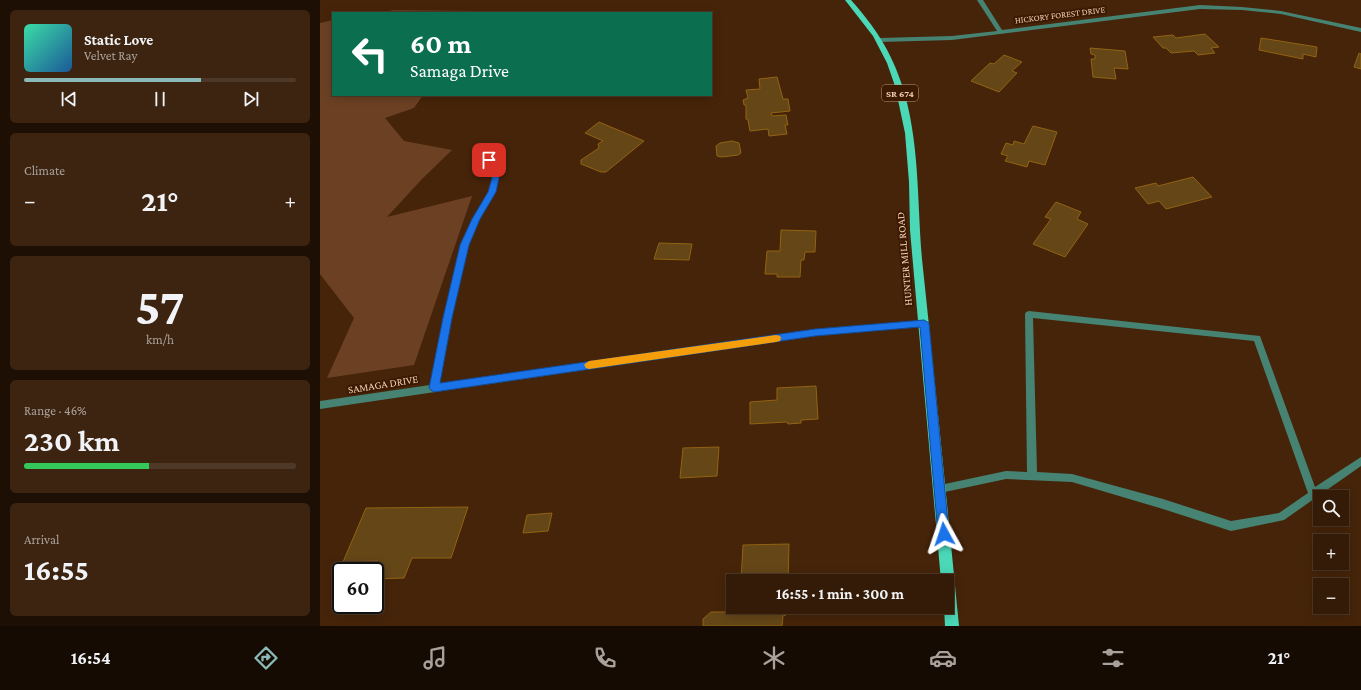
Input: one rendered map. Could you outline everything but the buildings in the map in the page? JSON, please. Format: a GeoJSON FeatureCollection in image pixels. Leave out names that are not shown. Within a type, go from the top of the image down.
{"type":"FeatureCollection","features":[{"type":"Feature","properties":{"kind":"main road","name":"HUNTER MILL ROAD"},"geometry":{"type":"LineString","coordinates":[[848,0],[880,40],[896,76],[904,105],[913,167],[915,230],[952,626]]}},
{"type":"Feature","properties":{"kind":"street"},"geometry":{"type":"LineString","coordinates":[[980,0],[1002,32]]}},
{"type":"Feature","properties":{"kind":"street","name":"HICKORY FOREST DRIVE"},"geometry":{"type":"LineString","coordinates":[[880,40],[952,38],[1200,7],[1270,10],[1298,14],[1361,30]]}},
{"type":"Feature","properties":{"kind":"street"},"geometry":{"type":"LineString","coordinates":[[434,388],[447,318],[465,245],[476,219],[492,192],[495,178],[493,166],[489,160]]}},
{"type":"Feature","properties":{"kind":"street"},"geometry":{"type":"LineString","coordinates":[[940,489],[1006,475],[1072,478],[1163,504],[1231,526],[1281,517],[1313,494],[1257,338],[1030,314],[1032,476]]}},
{"type":"Feature","properties":{"kind":"street","name":"SAMAGA DRIVE"},"geometry":{"type":"LineString","coordinates":[[320,405],[815,333],[924,323]]}},
{"type":"Feature","properties":{"kind":"street"},"geometry":{"type":"LineString","coordinates":[[1319,490],[1361,461]]}},
{"type":"Feature","properties":{"kind":"shaded area"},"geometry":{"type":"Polygon","coordinates":[[[394,10],[480,11],[480,12],[382,12],[394,10]]]}},
{"type":"Feature","properties":{"kind":"shaded area"},"geometry":{"type":"Polygon","coordinates":[[[332,20],[332,96],[422,96],[414,108],[385,118],[404,141],[452,150],[422,179],[387,217],[472,196],[414,365],[327,378],[354,318],[320,274],[320,23],[332,20]]]}},
{"type":"Feature","properties":{"kind":"slow traffic"},"geometry":{"type":"LineString","coordinates":[[589,365],[776,338]]}},
{"type":"Feature","properties":{"kind":"route"},"geometry":{"type":"LineString","coordinates":[[489,160],[493,166],[495,178],[492,192],[476,219],[465,245],[447,318],[443,347],[434,388],[815,333],[924,323],[944,534]]}}]}
